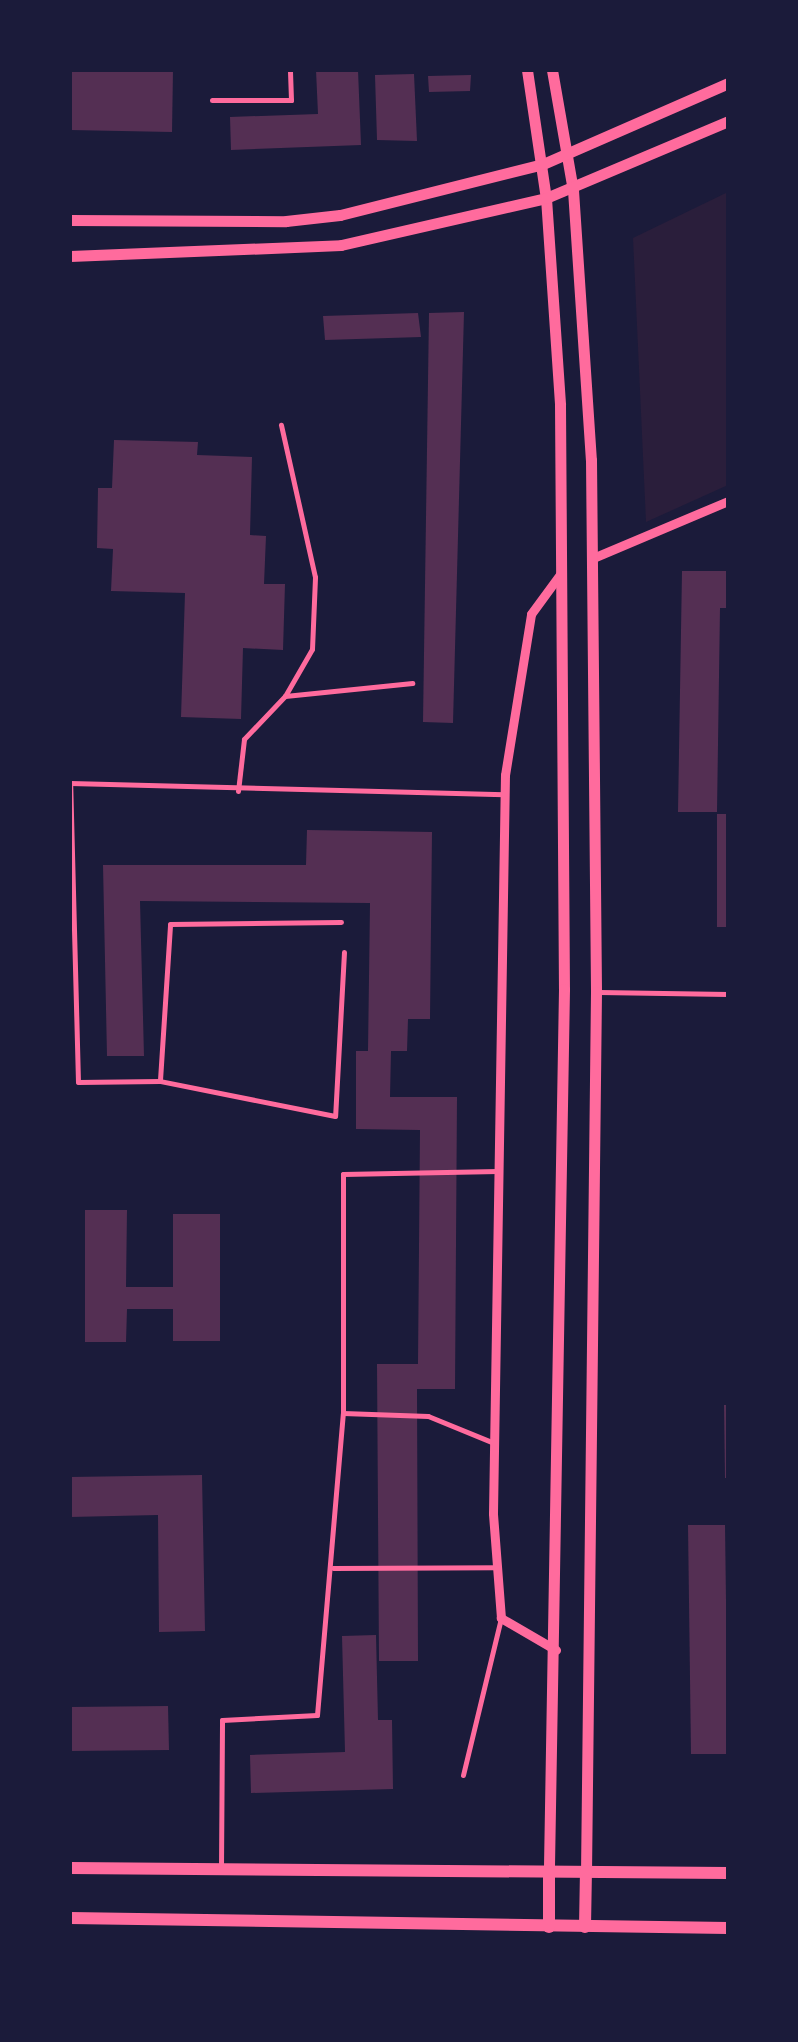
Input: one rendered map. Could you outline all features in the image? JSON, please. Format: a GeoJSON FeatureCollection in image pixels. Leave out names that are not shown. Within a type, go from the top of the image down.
{"type":"FeatureCollection","features":[{"type":"Feature","properties":{"kind":"main road"},"geometry":{"type":"LineString","coordinates":[[70,1868],[728,1874]]}},
{"type":"Feature","properties":{"kind":"main road"},"geometry":{"type":"LineString","coordinates":[[549,1870],[549,1927]]}},
{"type":"Feature","properties":{"kind":"main road"},"geometry":{"type":"LineString","coordinates":[[585,1928],[586,1871]]}},
{"type":"Feature","properties":{"kind":"main road"},"geometry":{"type":"LineString","coordinates":[[70,1918],[728,1928]]}},
{"type":"Feature","properties":{"kind":"street"},"geometry":{"type":"LineString","coordinates":[[526,70],[543,164],[560,405],[564,989],[556,1650],[549,1870]]}},
{"type":"Feature","properties":{"kind":"street"},"geometry":{"type":"LineString","coordinates":[[552,70],[573,190],[592,558],[596,992],[586,1871]]}},
{"type":"Feature","properties":{"kind":"street"},"geometry":{"type":"LineString","coordinates":[[70,220],[304,219],[543,164],[728,83]]}},
{"type":"Feature","properties":{"kind":"street"},"geometry":{"type":"LineString","coordinates":[[70,256],[302,250],[573,190],[728,121]]}},
{"type":"Feature","properties":{"kind":"street"},"geometry":{"type":"LineString","coordinates":[[592,558],[728,500]]}},
{"type":"Feature","properties":{"kind":"street"},"geometry":{"type":"LineString","coordinates":[[556,1650],[501,1618],[494,1443],[504,794],[531,614],[561,574]]}},
{"type":"Feature","properties":{"kind":"lane"},"geometry":{"type":"LineString","coordinates":[[212,100],[292,100],[290,70]]}},
{"type":"Feature","properties":{"kind":"lane"},"geometry":{"type":"LineString","coordinates":[[238,790],[244,739],[285,696],[312,648],[315,577],[281,425]]}},
{"type":"Feature","properties":{"kind":"lane"},"geometry":{"type":"LineString","coordinates":[[285,696],[412,683]]}},
{"type":"Feature","properties":{"kind":"lane"},"geometry":{"type":"LineString","coordinates":[[344,952],[335,1116],[160,1081],[78,1082],[70,784],[504,794]]}},
{"type":"Feature","properties":{"kind":"lane"},"geometry":{"type":"LineString","coordinates":[[160,1081],[170,924],[341,922]]}},
{"type":"Feature","properties":{"kind":"lane"},"geometry":{"type":"LineString","coordinates":[[596,992],[728,994]]}},
{"type":"Feature","properties":{"kind":"lane"},"geometry":{"type":"LineString","coordinates":[[221,1868],[222,1720],[316,1716],[333,1568],[343,1413],[343,1174],[498,1172]]}},
{"type":"Feature","properties":{"kind":"lane"},"geometry":{"type":"LineString","coordinates":[[343,1413],[428,1416],[494,1443]]}},
{"type":"Feature","properties":{"kind":"lane"},"geometry":{"type":"LineString","coordinates":[[333,1568],[497,1566]]}},
{"type":"Feature","properties":{"kind":"lane"},"geometry":{"type":"LineString","coordinates":[[463,1775],[501,1618]]}},
{"type":"Feature","properties":{"kind":"shaded area"},"geometry":{"type":"Polygon","coordinates":[[[728,192],[728,485],[646,522],[633,238],[728,192]]]}},
{"type":"Feature","properties":{"kind":"building"},"geometry":{"type":"Polygon","coordinates":[[[71,70],[173,70],[172,132],[70,130],[71,70]]]}},
{"type":"Feature","properties":{"kind":"building"},"geometry":{"type":"Polygon","coordinates":[[[316,70],[358,70],[361,145],[231,150],[230,117],[318,114],[316,70]]]}},
{"type":"Feature","properties":{"kind":"building"},"geometry":{"type":"Polygon","coordinates":[[[414,74],[417,141],[377,140],[375,75],[414,74]]]}},
{"type":"Feature","properties":{"kind":"building"},"geometry":{"type":"Polygon","coordinates":[[[471,75],[470,91],[429,92],[428,76],[471,75]]]}},
{"type":"Feature","properties":{"kind":"building"},"geometry":{"type":"Polygon","coordinates":[[[464,312],[453,723],[423,722],[429,313],[464,312]]]}},
{"type":"Feature","properties":{"kind":"building"},"geometry":{"type":"Polygon","coordinates":[[[418,313],[421,337],[325,340],[323,316],[418,313]]]}},
{"type":"Feature","properties":{"kind":"building"},"geometry":{"type":"Polygon","coordinates":[[[114,440],[198,442],[197,455],[252,457],[250,535],[266,536],[264,584],[285,584],[283,650],[243,648],[241,719],[181,717],[185,593],[111,591],[113,549],[97,548],[98,488],[112,488],[114,440]]]}},
{"type":"Feature","properties":{"kind":"building"},"geometry":{"type":"Polygon","coordinates":[[[682,571],[728,571],[728,608],[720,608],[717,812],[678,812],[682,571]]]}},
{"type":"Feature","properties":{"kind":"building"},"geometry":{"type":"Polygon","coordinates":[[[717,814],[728,814],[728,927],[717,927],[717,814]]]}},
{"type":"Feature","properties":{"kind":"building"},"geometry":{"type":"Polygon","coordinates":[[[307,830],[432,832],[430,1019],[408,1019],[407,1051],[391,1051],[390,1097],[457,1097],[455,1389],[417,1389],[418,1661],[379,1661],[377,1364],[418,1364],[420,1130],[356,1129],[356,1051],[368,1051],[370,903],[140,901],[144,1056],[107,1056],[103,865],[306,865],[307,830]]]}},
{"type":"Feature","properties":{"kind":"building"},"geometry":{"type":"Polygon","coordinates":[[[85,1210],[127,1210],[126,1287],[173,1287],[173,1214],[220,1214],[220,1341],[173,1341],[173,1309],[127,1309],[126,1342],[85,1342],[85,1210]]]}},
{"type":"Feature","properties":{"kind":"building"},"geometry":{"type":"Polygon","coordinates":[[[724,1405],[728,1405],[728,1478],[725,1478],[724,1405]]]}},
{"type":"Feature","properties":{"kind":"building"},"geometry":{"type":"Polygon","coordinates":[[[202,1475],[205,1631],[159,1632],[158,1515],[70,1517],[70,1477],[202,1475]]]}},
{"type":"Feature","properties":{"kind":"building"},"geometry":{"type":"Polygon","coordinates":[[[688,1525],[725,1525],[728,1754],[691,1754],[688,1525]]]}},
{"type":"Feature","properties":{"kind":"building"},"geometry":{"type":"Polygon","coordinates":[[[376,1635],[378,1720],[392,1720],[393,1789],[251,1793],[250,1755],[345,1752],[342,1636],[376,1635]]]}},
{"type":"Feature","properties":{"kind":"building"},"geometry":{"type":"Polygon","coordinates":[[[168,1706],[169,1750],[70,1751],[70,1707],[168,1706]]]}}]}
